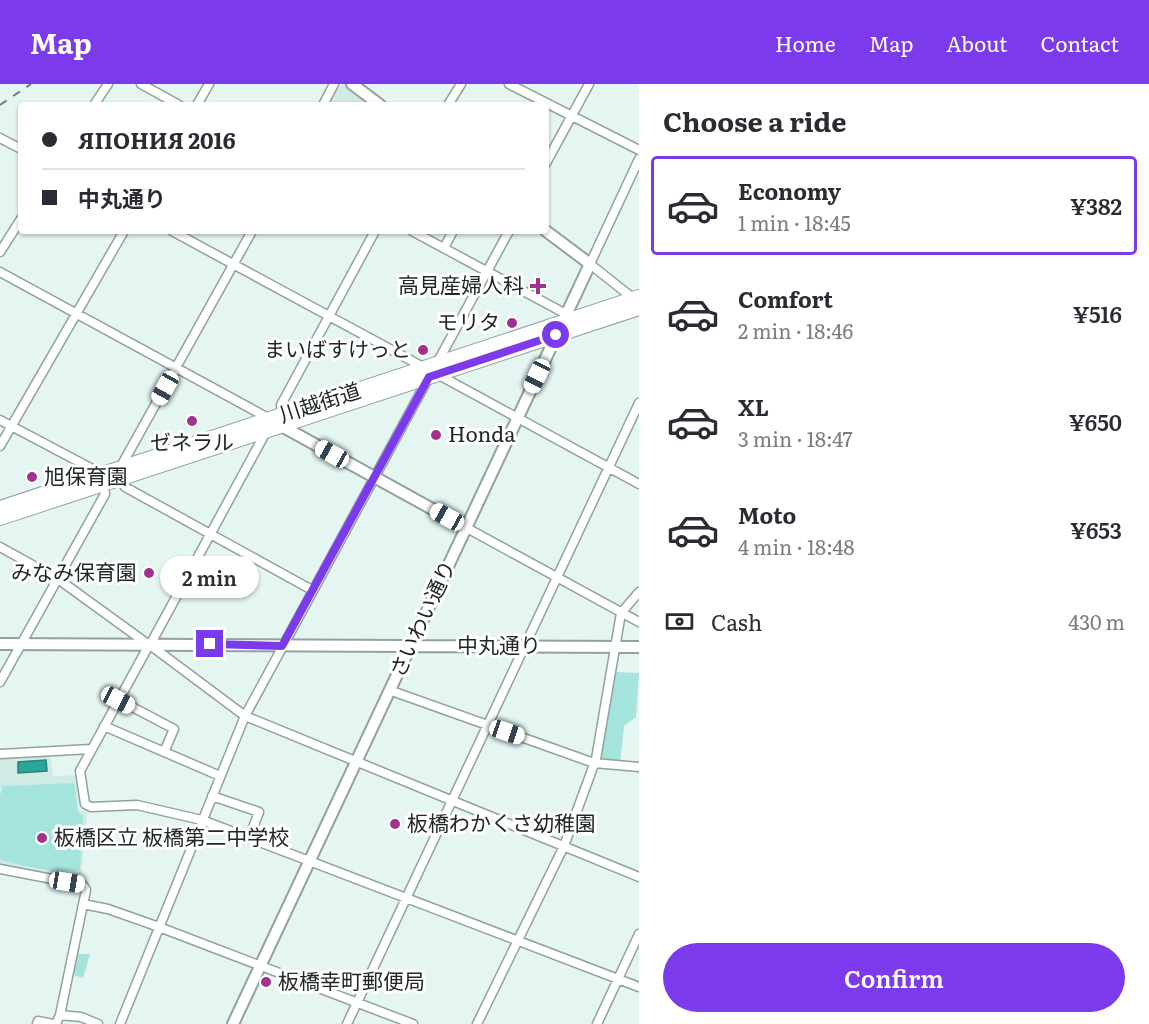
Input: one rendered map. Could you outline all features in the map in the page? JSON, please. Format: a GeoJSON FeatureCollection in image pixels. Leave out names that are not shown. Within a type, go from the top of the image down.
{"type":"FeatureCollection","features":[{"type":"Feature","properties":{"kind":"highway","name":"川越街道"},"geometry":{"type":"LineString","coordinates":[[432,371],[564,318],[638,303]]}},
{"type":"Feature","properties":{"kind":"highway","name":"川越街道"},"geometry":{"type":"LineString","coordinates":[[0,518],[120,473],[432,371],[556,335],[638,303]]}},
{"type":"Feature","properties":{"kind":"highway","name":"川越街道"},"geometry":{"type":"LineString","coordinates":[[0,508],[103,479]]}},
{"type":"Feature","properties":{"kind":"street"},"geometry":{"type":"LineString","coordinates":[[96,102],[108,84]]}},
{"type":"Feature","properties":{"kind":"street"},"geometry":{"type":"LineString","coordinates":[[141,84],[152,87],[174,102]]}},
{"type":"Feature","properties":{"kind":"street"},"geometry":{"type":"LineString","coordinates":[[199,102],[209,84]]}},
{"type":"Feature","properties":{"kind":"street"},"geometry":{"type":"LineString","coordinates":[[324,102],[334,84]]}},
{"type":"Feature","properties":{"kind":"street"},"geometry":{"type":"LineString","coordinates":[[352,84],[376,102]]}},
{"type":"Feature","properties":{"kind":"street"},"geometry":{"type":"LineString","coordinates":[[450,102],[461,84]]}},
{"type":"Feature","properties":{"kind":"street"},"geometry":{"type":"LineString","coordinates":[[509,84],[544,102]]}},
{"type":"Feature","properties":{"kind":"street"},"geometry":{"type":"LineString","coordinates":[[549,156],[589,84]]}},
{"type":"Feature","properties":{"kind":"street"},"geometry":{"type":"LineString","coordinates":[[549,105],[639,150]]}},
{"type":"Feature","properties":{"kind":"street"},"geometry":{"type":"LineString","coordinates":[[0,138],[18,147]]}},
{"type":"Feature","properties":{"kind":"street"},"geometry":{"type":"LineString","coordinates":[[590,264],[639,159]]}},
{"type":"Feature","properties":{"kind":"street"},"geometry":{"type":"LineString","coordinates":[[0,252],[18,224]]}},
{"type":"Feature","properties":{"kind":"street"},"geometry":{"type":"LineString","coordinates":[[549,233],[638,303]]}},
{"type":"Feature","properties":{"kind":"street"},"geometry":{"type":"LineString","coordinates":[[0,446],[122,234]]}},
{"type":"Feature","properties":{"kind":"street"},"geometry":{"type":"LineString","coordinates":[[178,234],[639,484]]}},
{"type":"Feature","properties":{"kind":"street"},"geometry":{"type":"LineString","coordinates":[[250,234],[120,473],[125,487],[312,591]]}},
{"type":"Feature","properties":{"kind":"street"},"geometry":{"type":"LineString","coordinates":[[373,234],[281,405],[275,422],[91,749],[80,771],[86,804],[91,807],[136,805],[202,820],[639,987]]}},
{"type":"Feature","properties":{"kind":"street"},"geometry":{"type":"LineString","coordinates":[[418,234],[487,271],[564,318]]}},
{"type":"Feature","properties":{"kind":"street"},"geometry":{"type":"LineString","coordinates":[[444,248],[451,234]]}},
{"type":"Feature","properties":{"kind":"street"},"geometry":{"type":"LineString","coordinates":[[120,1024],[245,716],[507,234]]}},
{"type":"Feature","properties":{"kind":"street","name":"さいわい通り"},"geometry":{"type":"LineString","coordinates":[[233,1024],[590,264]]}},
{"type":"Feature","properties":{"kind":"street"},"geometry":{"type":"LineString","coordinates":[[0,272],[639,622]]}},
{"type":"Feature","properties":{"kind":"street"},"geometry":{"type":"LineString","coordinates":[[347,1024],[639,403]]}},
{"type":"Feature","properties":{"kind":"street"},"geometry":{"type":"LineString","coordinates":[[0,420],[103,479],[105,494],[0,682]]}},
{"type":"Feature","properties":{"kind":"street"},"geometry":{"type":"LineString","coordinates":[[0,548],[58,579],[245,716],[639,877]]}},
{"type":"Feature","properties":{"kind":"street"},"geometry":{"type":"LineString","coordinates":[[477,1024],[564,846],[594,763],[621,612],[639,592]]}},
{"type":"Feature","properties":{"kind":"street","name":"中丸通り"},"geometry":{"type":"LineString","coordinates":[[0,644],[639,647]]}},
{"type":"Feature","properties":{"kind":"street"},"geometry":{"type":"LineString","coordinates":[[390,690],[594,763],[639,767]]}},
{"type":"Feature","properties":{"kind":"street"},"geometry":{"type":"LineString","coordinates":[[118,700],[174,729],[164,752]]}},
{"type":"Feature","properties":{"kind":"street"},"geometry":{"type":"LineString","coordinates":[[104,726],[220,776]]}},
{"type":"Feature","properties":{"kind":"street"},"geometry":{"type":"LineString","coordinates":[[0,754],[91,749]]}},
{"type":"Feature","properties":{"kind":"street"},"geometry":{"type":"LineString","coordinates":[[212,796],[259,813],[249,838]]}},
{"type":"Feature","properties":{"kind":"street"},"geometry":{"type":"LineString","coordinates":[[0,869],[83,885],[86,890],[56,1021]]}},
{"type":"Feature","properties":{"kind":"street"},"geometry":{"type":"LineString","coordinates":[[83,904],[108,909],[159,927],[413,1024]]}},
{"type":"Feature","properties":{"kind":"street"},"geometry":{"type":"LineString","coordinates":[[597,1024],[639,934]]}},
{"type":"Feature","properties":{"kind":"street"},"geometry":{"type":"LineString","coordinates":[[37,1024],[38,1021],[81,1017],[99,1024]]}},
{"type":"Feature","properties":{"kind":"shaded area"},"geometry":{"type":"Polygon","coordinates":[[[344,84],[368,102],[329,102],[336,89],[344,84]]]}},
{"type":"Feature","properties":{"kind":"shaded area"},"geometry":{"type":"Polygon","coordinates":[[[614,672],[639,673],[636,717],[624,726],[620,763],[600,760],[614,672]]]}},
{"type":"Feature","properties":{"kind":"shaded area","name":"板橋区立 板橋第二中学校"},"geometry":{"type":"Polygon","coordinates":[[[50,756],[53,776],[76,775],[79,810],[87,812],[81,875],[66,876],[0,864],[0,759],[50,756]]]}},
{"type":"Feature","properties":{"kind":"shaded area","name":"板橋区立 板橋第二中学校"},"geometry":{"type":"Polygon","coordinates":[[[74,783],[78,813],[83,815],[80,870],[50,870],[0,860],[2,786],[74,783]]]}},
{"type":"Feature","properties":{"kind":"shaded area"},"geometry":{"type":"Polygon","coordinates":[[[77,954],[90,954],[83,978],[73,975],[77,954]]]}},
{"type":"Feature","properties":{"kind":"water"},"geometry":{"type":"Polygon","coordinates":[[[46,760],[47,771],[18,773],[18,762],[46,760]]]}},
{"type":"Feature","properties":{"kind":"railway"},"geometry":{"type":"LineString","coordinates":[[0,105],[31,84]]}},
{"type":"Feature","properties":{"kind":"place","name":"高見産婦人科"},"geometry":{"type":"Point","coordinates":[538,286]}},
{"type":"Feature","properties":{"kind":"place","name":"モリタ"},"geometry":{"type":"Point","coordinates":[512,323]}},
{"type":"Feature","properties":{"kind":"place","name":"まいばすけっと"},"geometry":{"type":"Point","coordinates":[423,350]}},
{"type":"Feature","properties":{"kind":"place","name":"ゼネラル"},"geometry":{"type":"Point","coordinates":[192,421]}},
{"type":"Feature","properties":{"kind":"place","name":"Honda"},"geometry":{"type":"Point","coordinates":[436,435]}},
{"type":"Feature","properties":{"kind":"place","name":"旭保育園"},"geometry":{"type":"Point","coordinates":[32,477]}},
{"type":"Feature","properties":{"kind":"place","name":"みなみ保育園"},"geometry":{"type":"Point","coordinates":[149,573]}},
{"type":"Feature","properties":{"kind":"place","name":"板橋わかくさ幼稚園"},"geometry":{"type":"Point","coordinates":[395,824]}},
{"type":"Feature","properties":{"kind":"place","name":"板橋区立 板橋第二中学校"},"geometry":{"type":"Point","coordinates":[42,838]}},
{"type":"Feature","properties":{"kind":"place","name":"板橋幸町郵便局"},"geometry":{"type":"Point","coordinates":[266,982]}},
{"type":"Feature","properties":{"kind":"route"},"geometry":{"type":"LineString","coordinates":[[210,644],[282,646],[429,377],[556,335]]}}]}
